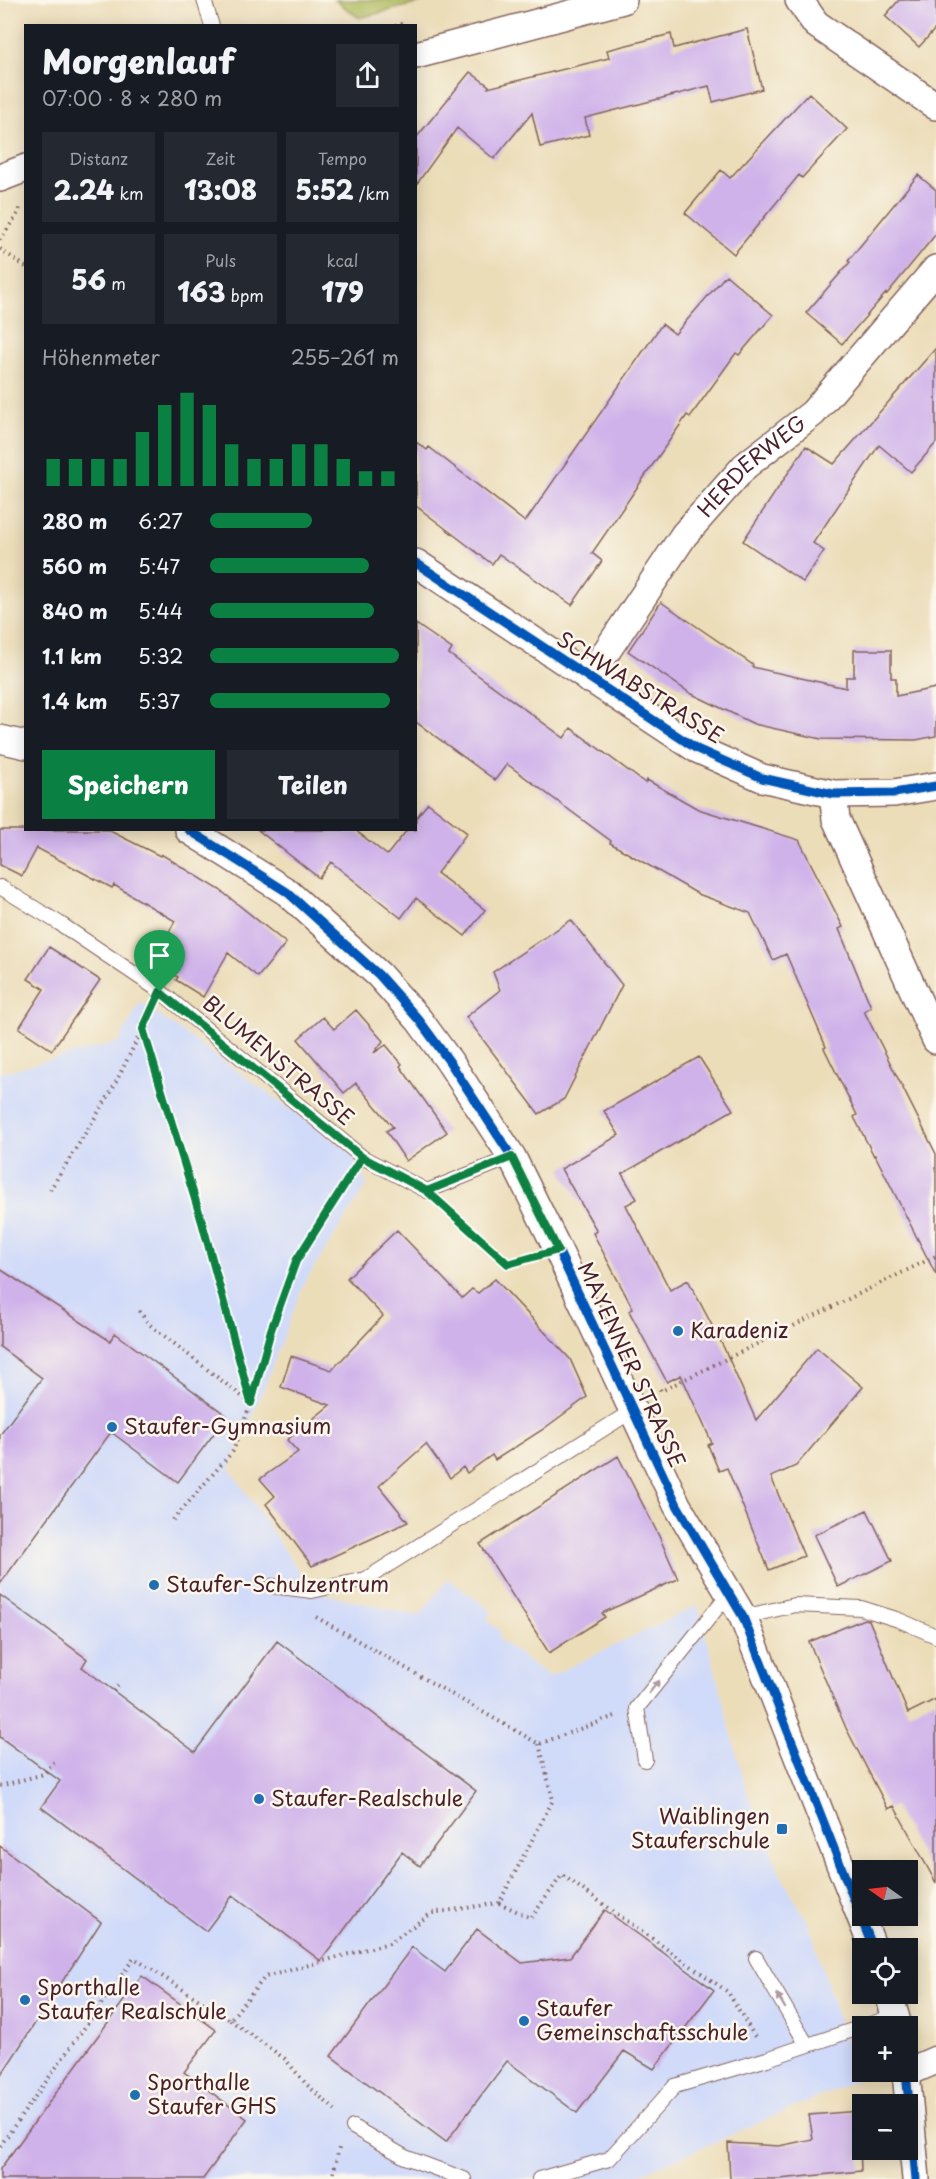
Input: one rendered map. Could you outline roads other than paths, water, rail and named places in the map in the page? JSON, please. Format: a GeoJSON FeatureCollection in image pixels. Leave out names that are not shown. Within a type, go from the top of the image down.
{"type":"FeatureCollection","features":[{"type":"Feature","properties":{"kind":"street"},"geometry":{"type":"LineString","coordinates":[[417,55],[623,0]]}},
{"type":"Feature","properties":{"kind":"street"},"geometry":{"type":"LineString","coordinates":[[799,0],[816,24],[936,106]]}},
{"type":"Feature","properties":{"kind":"street"},"geometry":{"type":"LineString","coordinates":[[0,178],[24,169]]}},
{"type":"Feature","properties":{"kind":"street","name":"HERDERWEG"},"geometry":{"type":"LineString","coordinates":[[588,679],[684,535],[746,466],[813,414],[936,269]]}},
{"type":"Feature","properties":{"kind":"street","name":"SCHWABSTRASSE"},"geometry":{"type":"LineString","coordinates":[[417,564],[697,749],[762,778],[833,794],[894,793],[936,786]]}},
{"type":"Feature","properties":{"kind":"street"},"geometry":{"type":"LineString","coordinates":[[0,740],[24,745]]}},
{"type":"Feature","properties":{"kind":"street"},"geometry":{"type":"LineString","coordinates":[[833,794],[836,819],[936,1040]]}},
{"type":"Feature","properties":{"kind":"street","name":"MAYENNER STRASSE"},"geometry":{"type":"LineString","coordinates":[[191,831],[287,892],[379,975],[419,1020],[449,1061],[512,1157],[677,1505],[743,1617],[869,1938]]}},
{"type":"Feature","properties":{"kind":"street"},"geometry":{"type":"LineString","coordinates":[[918,2067],[936,2060]]}},
{"type":"Feature","properties":{"kind":"street"},"geometry":{"type":"LineString","coordinates":[[907,2082],[916,2179]]}},
{"type":"Feature","properties":{"kind":"lane"},"geometry":{"type":"LineString","coordinates":[[204,0],[211,24]]}},
{"type":"Feature","properties":{"kind":"lane","name":"BLUMENSTRASSE"},"geometry":{"type":"LineString","coordinates":[[0,887],[59,923],[160,992],[362,1157],[427,1191],[512,1157]]}},
{"type":"Feature","properties":{"kind":"lane"},"geometry":{"type":"LineString","coordinates":[[272,1586],[312,1591],[366,1579],[632,1410]]}},
{"type":"Feature","properties":{"kind":"lane"},"geometry":{"type":"LineString","coordinates":[[645,1760],[637,1708],[729,1593]]}},
{"type":"Feature","properties":{"kind":"lane"},"geometry":{"type":"LineString","coordinates":[[743,1617],[795,1605],[861,1608],[899,1620],[936,1636]]}},
{"type":"Feature","properties":{"kind":"lane"},"geometry":{"type":"LineString","coordinates":[[756,1958],[807,2045]]}},
{"type":"Feature","properties":{"kind":"lane"},"geometry":{"type":"LineString","coordinates":[[538,2179],[609,2159],[675,2086],[767,2059],[895,2012]]}},
{"type":"Feature","properties":{"kind":"lane"},"geometry":{"type":"LineString","coordinates":[[353,2127],[405,2157],[464,2179]]}},
{"type":"Feature","properties":{"kind":"place","name":"Karadeniz"},"geometry":{"type":"Point","coordinates":[678,1331]}},
{"type":"Feature","properties":{"kind":"place","name":"Staufer-Gymnasium"},"geometry":{"type":"Point","coordinates":[112,1427]}},
{"type":"Feature","properties":{"kind":"place","name":"Staufer-Schulzentrum"},"geometry":{"type":"Point","coordinates":[154,1585]}},
{"type":"Feature","properties":{"kind":"place","name":"Staufer-Realschule"},"geometry":{"type":"Point","coordinates":[259,1799]}},
{"type":"Feature","properties":{"kind":"place","name":"Waiblingen Stauferschule"},"geometry":{"type":"Point","coordinates":[782,1829]}},
{"type":"Feature","properties":{"kind":"place","name":"Sporthalle Staufer Realschule"},"geometry":{"type":"Point","coordinates":[25,2000]}},
{"type":"Feature","properties":{"kind":"place","name":"Staufer Gemeinschaftsschule"},"geometry":{"type":"Point","coordinates":[524,2021]}},
{"type":"Feature","properties":{"kind":"place","name":"Sporthalle Staufer GHS"},"geometry":{"type":"Point","coordinates":[135,2095]}}]}
